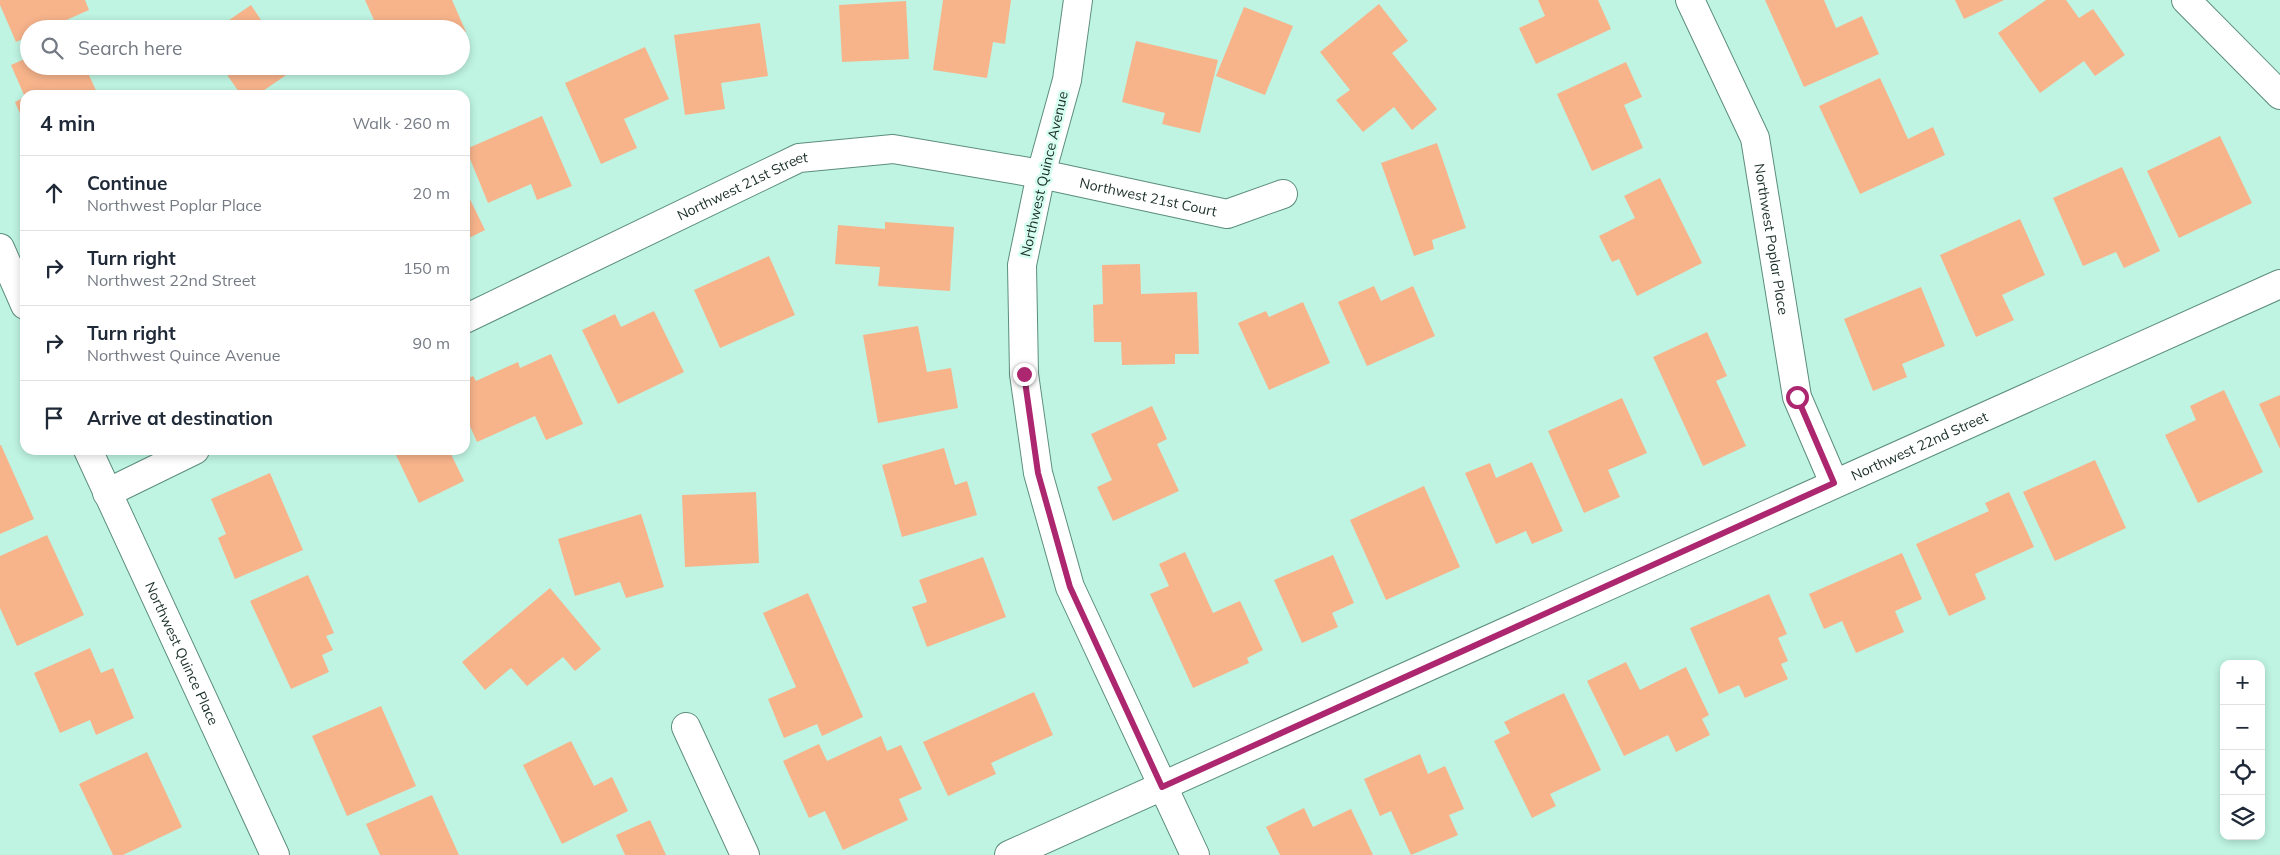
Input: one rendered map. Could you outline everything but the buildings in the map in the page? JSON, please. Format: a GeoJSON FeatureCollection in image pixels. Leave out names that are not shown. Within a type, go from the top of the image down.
{"type":"FeatureCollection","features":[{"type":"Feature","properties":{"kind":"street","name":"Northwest Quince Avenue"},"geometry":{"type":"LineString","coordinates":[[1078,0],[1067,80],[1041,174],[1022,265],[1024,374],[1038,473],[1070,587],[1195,855]]}},
{"type":"Feature","properties":{"kind":"street","name":"Northwest Poplar Place"},"geometry":{"type":"LineString","coordinates":[[1690,0],[1755,138],[1797,397],[1834,483]]}},
{"type":"Feature","properties":{"kind":"street"},"geometry":{"type":"LineString","coordinates":[[2186,0],[2280,95]]}},
{"type":"Feature","properties":{"kind":"street","name":"Northwest 21st Street"},"geometry":{"type":"LineString","coordinates":[[470,318],[799,158],[893,149],[1041,174]]}},
{"type":"Feature","properties":{"kind":"street","name":"Northwest 21st Court"},"geometry":{"type":"LineString","coordinates":[[1041,174],[1227,214],[1283,194]]}},
{"type":"Feature","properties":{"kind":"street"},"geometry":{"type":"LineString","coordinates":[[0,248],[20,294]]}},
{"type":"Feature","properties":{"kind":"street","name":"Northwest 22nd Street"},"geometry":{"type":"LineString","coordinates":[[1009,855],[2280,284]]}},
{"type":"Feature","properties":{"kind":"street","name":"Northwest Quince Place"},"geometry":{"type":"LineString","coordinates":[[90,455],[276,855]]}},
{"type":"Feature","properties":{"kind":"street"},"geometry":{"type":"LineString","coordinates":[[107,493],[185,455]]}},
{"type":"Feature","properties":{"kind":"street"},"geometry":{"type":"LineString","coordinates":[[686,727],[745,855]]}},
{"type":"Feature","properties":{"kind":"route"},"geometry":{"type":"LineString","coordinates":[[1024,374],[1038,473],[1070,587],[1162,787],[1834,483],[1797,397]]}}]}
